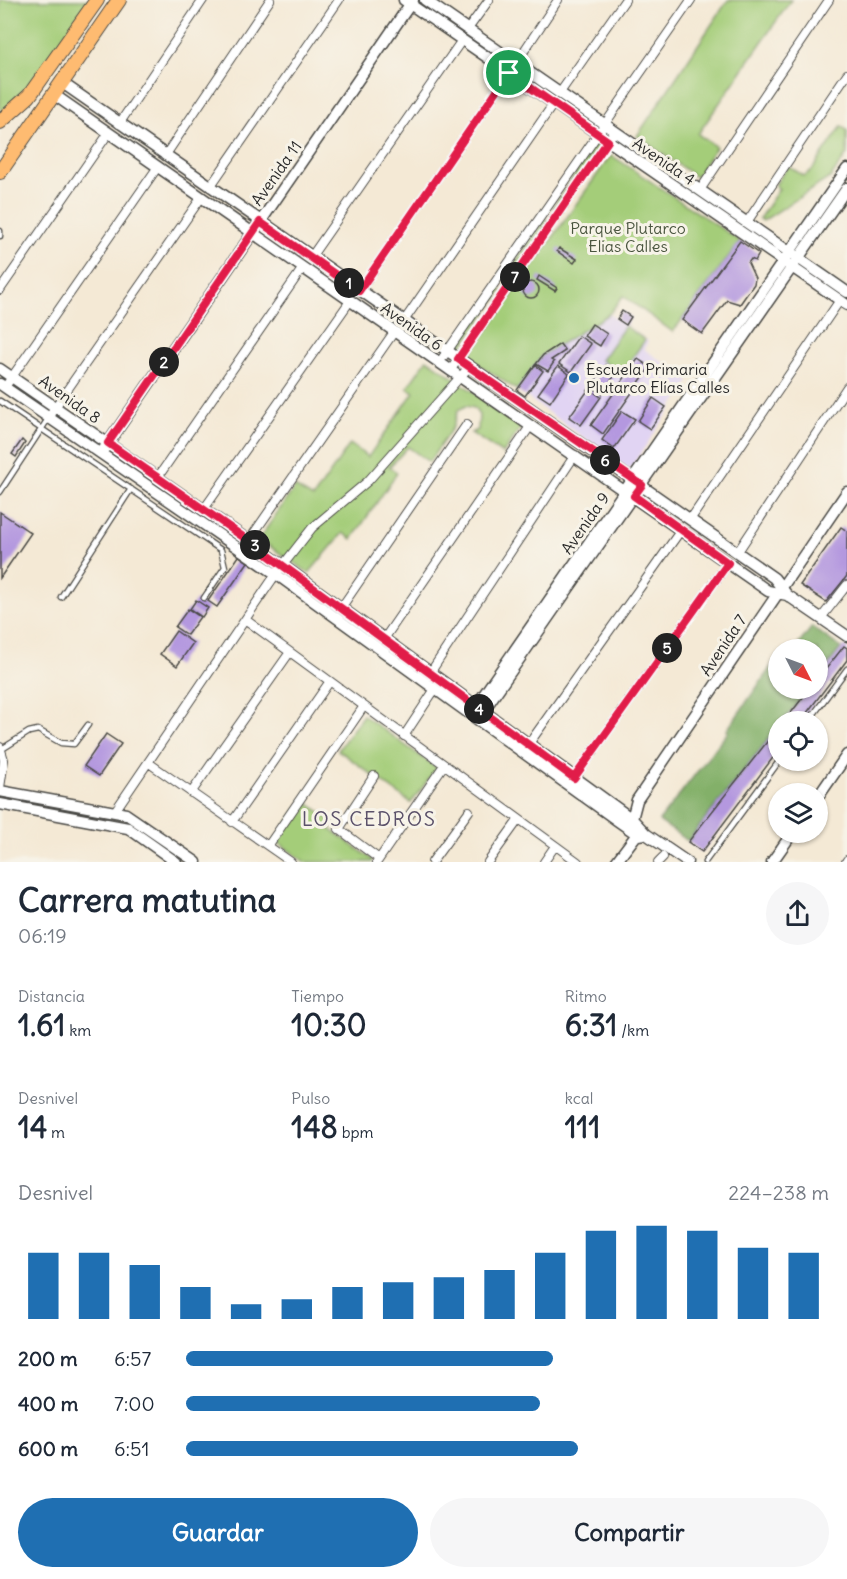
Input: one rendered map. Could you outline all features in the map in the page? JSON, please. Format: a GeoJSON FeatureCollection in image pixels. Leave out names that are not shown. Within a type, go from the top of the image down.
{"type":"FeatureCollection","features":[{"type":"Feature","properties":{"kind":"main road"},"geometry":{"type":"LineString","coordinates":[[2,117],[29,96],[97,0]]}},
{"type":"Feature","properties":{"kind":"main road"},"geometry":{"type":"LineString","coordinates":[[0,172],[119,0]]}},
{"type":"Feature","properties":{"kind":"street"},"geometry":{"type":"LineString","coordinates":[[119,124],[203,0]]}},
{"type":"Feature","properties":{"kind":"street"},"geometry":{"type":"LineString","coordinates":[[165,156],[270,0]]}},
{"type":"Feature","properties":{"kind":"street"},"geometry":{"type":"LineString","coordinates":[[210,187],[339,0]]}},
{"type":"Feature","properties":{"kind":"street"},"geometry":{"type":"LineString","coordinates":[[468,29],[489,0]]}},
{"type":"Feature","properties":{"kind":"street"},"geometry":{"type":"LineString","coordinates":[[359,291],[558,0]]}},
{"type":"Feature","properties":{"kind":"street"},"geometry":{"type":"LineString","coordinates":[[404,321],[626,0]]}},
{"type":"Feature","properties":{"kind":"street"},"geometry":{"type":"LineString","coordinates":[[450,371],[555,218],[691,0]]}},
{"type":"Feature","properties":{"kind":"street"},"geometry":{"type":"LineString","coordinates":[[700,190],[829,0]]}},
{"type":"Feature","properties":{"kind":"street","name":"Avenida 4"},"geometry":{"type":"LineString","coordinates":[[409,1],[462,40],[513,68]]}},
{"type":"Feature","properties":{"kind":"street","name":"Avenida 11"},"geometry":{"type":"LineString","coordinates":[[105,448],[409,1]]}},
{"type":"Feature","properties":{"kind":"street"},"geometry":{"type":"LineString","coordinates":[[428,17],[430,3]]}},
{"type":"Feature","properties":{"kind":"street","name":"Avenida 4"},"geometry":{"type":"LineString","coordinates":[[430,3],[468,29],[513,68],[845,296]]}},
{"type":"Feature","properties":{"kind":"street"},"geometry":{"type":"LineString","coordinates":[[311,257],[462,40]]}},
{"type":"Feature","properties":{"kind":"street"},"geometry":{"type":"LineString","coordinates":[[747,222],[847,74]]}},
{"type":"Feature","properties":{"kind":"street","name":"Avenida 6"},"geometry":{"type":"LineString","coordinates":[[61,82],[359,291],[638,482],[737,553],[782,591],[847,636]]}},
{"type":"Feature","properties":{"kind":"street","name":"Avenida 6"},"geometry":{"type":"LineString","coordinates":[[53,94],[768,591],[782,591]]}},
{"type":"Feature","properties":{"kind":"street"},"geometry":{"type":"LineString","coordinates":[[439,363],[546,211],[607,133]]}},
{"type":"Feature","properties":{"kind":"street"},"geometry":{"type":"LineString","coordinates":[[0,290],[108,134]]}},
{"type":"Feature","properties":{"kind":"street","name":"Avenida 4"},"geometry":{"type":"LineString","coordinates":[[627,147],[700,190],[747,222],[776,249]]}},
{"type":"Feature","properties":{"kind":"street"},"geometry":{"type":"LineString","coordinates":[[2,386],[12,377],[157,168]]}},
{"type":"Feature","properties":{"kind":"street","name":"Avenida 9"},"geometry":{"type":"LineString","coordinates":[[792,260],[847,170]]}},
{"type":"Feature","properties":{"kind":"street","name":"Avenida 9"},"geometry":{"type":"LineString","coordinates":[[476,713],[792,260],[847,188]]}},
{"type":"Feature","properties":{"kind":"street"},"geometry":{"type":"LineString","coordinates":[[52,412],[201,198]]}},
{"type":"Feature","properties":{"kind":"street"},"geometry":{"type":"LineString","coordinates":[[546,211],[555,218]]}},
{"type":"Feature","properties":{"kind":"street"},"geometry":{"type":"LineString","coordinates":[[158,477],[302,269]]}},
{"type":"Feature","properties":{"kind":"street"},"geometry":{"type":"LineString","coordinates":[[497,281],[508,288]]}},
{"type":"Feature","properties":{"kind":"street"},"geometry":{"type":"LineString","coordinates":[[690,520],[845,296]]}},
{"type":"Feature","properties":{"kind":"street"},"geometry":{"type":"LineString","coordinates":[[204,509],[350,301]]}},
{"type":"Feature","properties":{"kind":"street"},"geometry":{"type":"LineString","coordinates":[[245,545],[394,332]]}},
{"type":"Feature","properties":{"kind":"street"},"geometry":{"type":"LineString","coordinates":[[115,811],[280,570],[312,528],[368,481],[469,367]]}},
{"type":"Feature","properties":{"kind":"street","name":"Avenida 8"},"geometry":{"type":"LineString","coordinates":[[0,369],[52,412]]}},
{"type":"Feature","properties":{"kind":"street","name":"Avenida 8"},"geometry":{"type":"LineString","coordinates":[[2,386],[52,412],[245,545],[435,689],[528,745],[638,829]]}},
{"type":"Feature","properties":{"kind":"street"},"geometry":{"type":"LineString","coordinates":[[737,553],[847,387]]}},
{"type":"Feature","properties":{"kind":"street"},"geometry":{"type":"LineString","coordinates":[[341,608],[467,424]]}},
{"type":"Feature","properties":{"kind":"street"},"geometry":{"type":"LineString","coordinates":[[384,639],[531,425]]}},
{"type":"Feature","properties":{"kind":"street","name":"Avenida 8"},"geometry":{"type":"LineString","coordinates":[[105,448],[158,477],[204,509],[245,545]]}},
{"type":"Feature","properties":{"kind":"street"},"geometry":{"type":"LineString","coordinates":[[430,674],[575,455]]}},
{"type":"Feature","properties":{"kind":"street","name":"Avenida 7"},"geometry":{"type":"LineString","coordinates":[[616,862],[638,829],[637,800],[782,591],[847,492]]}},
{"type":"Feature","properties":{"kind":"street"},"geometry":{"type":"LineString","coordinates":[[528,745],[681,530]]}},
{"type":"Feature","properties":{"kind":"street"},"geometry":{"type":"LineString","coordinates":[[574,778],[728,563]]}},
{"type":"Feature","properties":{"kind":"street","name":"Avenida 8"},"geometry":{"type":"LineString","coordinates":[[280,570],[341,608],[384,639],[476,713],[682,861]]}},
{"type":"Feature","properties":{"kind":"street"},"geometry":{"type":"LineString","coordinates":[[821,618],[847,585]]}},
{"type":"Feature","properties":{"kind":"street"},"geometry":{"type":"LineString","coordinates":[[246,620],[578,862]]}},
{"type":"Feature","properties":{"kind":"street"},"geometry":{"type":"LineString","coordinates":[[191,793],[290,652]]}},
{"type":"Feature","properties":{"kind":"street"},"geometry":{"type":"LineString","coordinates":[[232,822],[330,681]]}},
{"type":"Feature","properties":{"kind":"street"},"geometry":{"type":"LineString","coordinates":[[404,736],[435,689]]}},
{"type":"Feature","properties":{"kind":"street"},"geometry":{"type":"LineString","coordinates":[[268,846],[364,706]]}},
{"type":"Feature","properties":{"kind":"street"},"geometry":{"type":"LineString","coordinates":[[1,748],[4,759],[0,789],[115,811],[140,822],[196,862]]}},
{"type":"Feature","properties":{"kind":"street"},"geometry":{"type":"LineString","coordinates":[[828,783],[847,755]]}},
{"type":"Feature","properties":{"kind":"street"},"geometry":{"type":"LineString","coordinates":[[149,764],[291,862]]}},
{"type":"Feature","properties":{"kind":"street"},"geometry":{"type":"LineString","coordinates":[[374,776],[339,830],[378,860],[444,765]]}},
{"type":"Feature","properties":{"kind":"street"},"geometry":{"type":"LineString","coordinates":[[66,816],[69,803]]}},
{"type":"Feature","properties":{"kind":"street"},"geometry":{"type":"LineString","coordinates":[[0,804],[128,828],[176,862]]}},
{"type":"Feature","properties":{"kind":"street"},"geometry":{"type":"LineString","coordinates":[[432,862],[469,811]]}},
{"type":"Feature","properties":{"kind":"street"},"geometry":{"type":"LineString","coordinates":[[488,862],[519,819]]}},
{"type":"Feature","properties":{"kind":"street"},"geometry":{"type":"LineString","coordinates":[[772,862],[785,843]]}},
{"type":"Feature","properties":{"kind":"street"},"geometry":{"type":"LineString","coordinates":[[544,862],[555,846]]}},
{"type":"Feature","properties":{"kind":"lane"},"geometry":{"type":"LineString","coordinates":[[0,231],[0,236]]}},
{"type":"Feature","properties":{"kind":"lane"},"geometry":{"type":"LineString","coordinates":[[0,401],[220,550],[225,567],[204,598]]}},
{"type":"Feature","properties":{"kind":"lane"},"geometry":{"type":"LineString","coordinates":[[0,492],[52,412]]}},
{"type":"Feature","properties":{"kind":"lane"},"geometry":{"type":"LineString","coordinates":[[61,597],[131,489]]}},
{"type":"Feature","properties":{"kind":"lane"},"geometry":{"type":"LineString","coordinates":[[816,711],[847,669]]}},
{"type":"Feature","properties":{"kind":"lane"},"geometry":{"type":"LineString","coordinates":[[1,748],[29,732],[38,730],[62,743],[74,744],[88,725]]}},
{"type":"Feature","properties":{"kind":"lane"},"geometry":{"type":"LineString","coordinates":[[705,862],[772,771]]}},
{"type":"Feature","properties":{"kind":"shaded area"},"geometry":{"type":"Polygon","coordinates":[[[609,314],[648,341],[644,349],[690,381],[629,470],[517,390],[543,355],[609,314]]]}},
{"type":"Feature","properties":{"kind":"green space"},"geometry":{"type":"Polygon","coordinates":[[[0,0],[99,0],[8,120],[0,108],[0,0]]]}},
{"type":"Feature","properties":{"kind":"green space"},"geometry":{"type":"Polygon","coordinates":[[[728,0],[791,0],[698,134],[716,147],[696,177],[637,136],[728,0]]]}},
{"type":"Feature","properties":{"kind":"green space"},"geometry":{"type":"Polygon","coordinates":[[[842,126],[847,131],[847,154],[831,177],[763,221],[759,219],[779,189],[775,185],[788,166],[804,176],[812,170],[842,126]]]}},
{"type":"Feature","properties":{"kind":"green space"},"geometry":{"type":"Polygon","coordinates":[[[598,141],[602,144],[557,210],[553,207],[598,141]]]}},
{"type":"Feature","properties":{"kind":"green space","name":"Parque Plutarco Elias Calles"},"geometry":{"type":"Polygon","coordinates":[[[611,155],[740,241],[673,332],[623,296],[609,314],[543,355],[517,390],[468,357],[611,155]]]}},
{"type":"Feature","properties":{"kind":"green space"},"geometry":{"type":"Polygon","coordinates":[[[545,218],[549,221],[510,279],[506,276],[545,218]]]}},
{"type":"Feature","properties":{"kind":"green space"},"geometry":{"type":"Polygon","coordinates":[[[498,287],[502,290],[460,350],[456,347],[498,287]]]}},
{"type":"Feature","properties":{"kind":"green space"},"geometry":{"type":"Polygon","coordinates":[[[625,326],[645,340],[621,374],[601,360],[625,326]]]}},
{"type":"Feature","properties":{"kind":"green space"},"geometry":{"type":"Polygon","coordinates":[[[427,359],[522,426],[503,454],[471,433],[478,430],[479,415],[474,408],[466,406],[458,410],[453,427],[429,462],[408,447],[389,467],[397,473],[352,539],[343,533],[309,573],[259,539],[295,487],[313,498],[350,444],[368,457],[414,392],[407,388],[427,359]]]}},
{"type":"Feature","properties":{"kind":"green space"},"geometry":{"type":"Polygon","coordinates":[[[812,627],[841,648],[828,665],[828,639],[803,639],[812,627]]]}},
{"type":"Feature","properties":{"kind":"green space"},"geometry":{"type":"Polygon","coordinates":[[[768,671],[768,699],[801,699],[791,711],[768,711],[768,740],[688,841],[659,821],[728,732],[727,730],[768,671]]]}},
{"type":"Feature","properties":{"kind":"green space"},"geometry":{"type":"Polygon","coordinates":[[[363,715],[437,768],[411,803],[338,750],[363,715]]]}},
{"type":"Feature","properties":{"kind":"green space"},"geometry":{"type":"Polygon","coordinates":[[[304,800],[334,822],[330,829],[373,860],[372,862],[305,862],[275,840],[304,800]]]}},
{"type":"Feature","properties":{"kind":"building"},"geometry":{"type":"Polygon","coordinates":[[[740,241],[759,254],[755,261],[751,259],[748,263],[755,278],[754,284],[740,304],[727,300],[702,334],[682,320],[740,241]]]}},
{"type":"Feature","properties":{"kind":"building"},"geometry":{"type":"Polygon","coordinates":[[[559,248],[577,259],[574,263],[557,251],[559,248]]]}},
{"type":"Feature","properties":{"kind":"building"},"geometry":{"type":"Polygon","coordinates":[[[539,276],[557,288],[555,291],[537,280],[539,276]]]}},
{"type":"Feature","properties":{"kind":"building"},"geometry":{"type":"Polygon","coordinates":[[[531,282],[539,290],[531,298],[523,290],[531,282]]]}},
{"type":"Feature","properties":{"kind":"building"},"geometry":{"type":"Polygon","coordinates":[[[622,311],[631,317],[626,325],[617,319],[622,311]]]}},
{"type":"Feature","properties":{"kind":"building"},"geometry":{"type":"Polygon","coordinates":[[[592,324],[607,334],[600,346],[584,336],[592,324]]]}},
{"type":"Feature","properties":{"kind":"building"},"geometry":{"type":"Polygon","coordinates":[[[579,336],[591,344],[571,372],[559,364],[579,336]]]}},
{"type":"Feature","properties":{"kind":"building"},"geometry":{"type":"Polygon","coordinates":[[[560,344],[565,351],[551,360],[554,362],[548,371],[536,364],[543,355],[560,344]]]}},
{"type":"Feature","properties":{"kind":"building"},"geometry":{"type":"Polygon","coordinates":[[[638,359],[650,367],[603,434],[591,425],[638,359]]]}},
{"type":"Feature","properties":{"kind":"building"},"geometry":{"type":"Polygon","coordinates":[[[535,365],[543,371],[525,396],[517,390],[535,365]]]}},
{"type":"Feature","properties":{"kind":"building"},"geometry":{"type":"Polygon","coordinates":[[[606,365],[617,372],[602,394],[591,386],[606,365]]]}},
{"type":"Feature","properties":{"kind":"building"},"geometry":{"type":"Polygon","coordinates":[[[558,366],[569,374],[550,402],[538,394],[558,366]]]}},
{"type":"Feature","properties":{"kind":"building"},"geometry":{"type":"Polygon","coordinates":[[[589,389],[601,397],[581,425],[569,417],[589,389]]]}},
{"type":"Feature","properties":{"kind":"building"},"geometry":{"type":"Polygon","coordinates":[[[653,398],[666,407],[650,429],[638,421],[653,398]]]}},
{"type":"Feature","properties":{"kind":"building"},"geometry":{"type":"Polygon","coordinates":[[[622,411],[635,419],[614,449],[602,440],[622,411]]]}},
{"type":"Feature","properties":{"kind":"building"},"geometry":{"type":"Polygon","coordinates":[[[22,440],[25,443],[16,457],[12,454],[22,440]]]}},
{"type":"Feature","properties":{"kind":"building"},"geometry":{"type":"Polygon","coordinates":[[[0,512],[31,533],[0,578],[0,512]]]}},
{"type":"Feature","properties":{"kind":"building"},"geometry":{"type":"Polygon","coordinates":[[[841,527],[847,531],[847,576],[826,602],[800,585],[841,527]]]}},
{"type":"Feature","properties":{"kind":"building"},"geometry":{"type":"Polygon","coordinates":[[[239,556],[248,562],[217,607],[208,601],[239,556]]]}},
{"type":"Feature","properties":{"kind":"building"},"geometry":{"type":"Polygon","coordinates":[[[196,600],[208,608],[202,617],[190,609],[196,600]]]}},
{"type":"Feature","properties":{"kind":"building"},"geometry":{"type":"Polygon","coordinates":[[[188,609],[200,617],[187,635],[175,627],[188,609]]]}},
{"type":"Feature","properties":{"kind":"building"},"geometry":{"type":"Polygon","coordinates":[[[176,631],[193,643],[177,666],[160,654],[176,631]]]}},
{"type":"Feature","properties":{"kind":"building"},"geometry":{"type":"Polygon","coordinates":[[[844,646],[847,648],[847,660],[828,685],[828,666],[844,646]]]}},
{"type":"Feature","properties":{"kind":"building"},"geometry":{"type":"Polygon","coordinates":[[[802,699],[817,699],[808,711],[792,711],[802,699]]]}},
{"type":"Feature","properties":{"kind":"building"},"geometry":{"type":"Polygon","coordinates":[[[106,734],[121,744],[99,776],[84,766],[106,734]]]}},
{"type":"Feature","properties":{"kind":"building"},"geometry":{"type":"Polygon","coordinates":[[[768,741],[768,764],[702,852],[688,842],[768,741]]]}},
{"type":"Feature","properties":{"kind":"place","name":"Escuela Primaria Plutarco Elías Calles"},"geometry":{"type":"Point","coordinates":[574,378]}},
{"type":"Feature","properties":{"kind":"district","name":"LOS CEDROS"},"geometry":{"type":"Point","coordinates":[369,818]}},
{"type":"Feature","properties":{"kind":"route"},"geometry":{"type":"LineString","coordinates":[[509,73],[608,141],[458,359],[642,485],[634,496],[728,563],[574,778],[249,541],[108,443],[260,222],[359,291],[509,73]]}}]}
